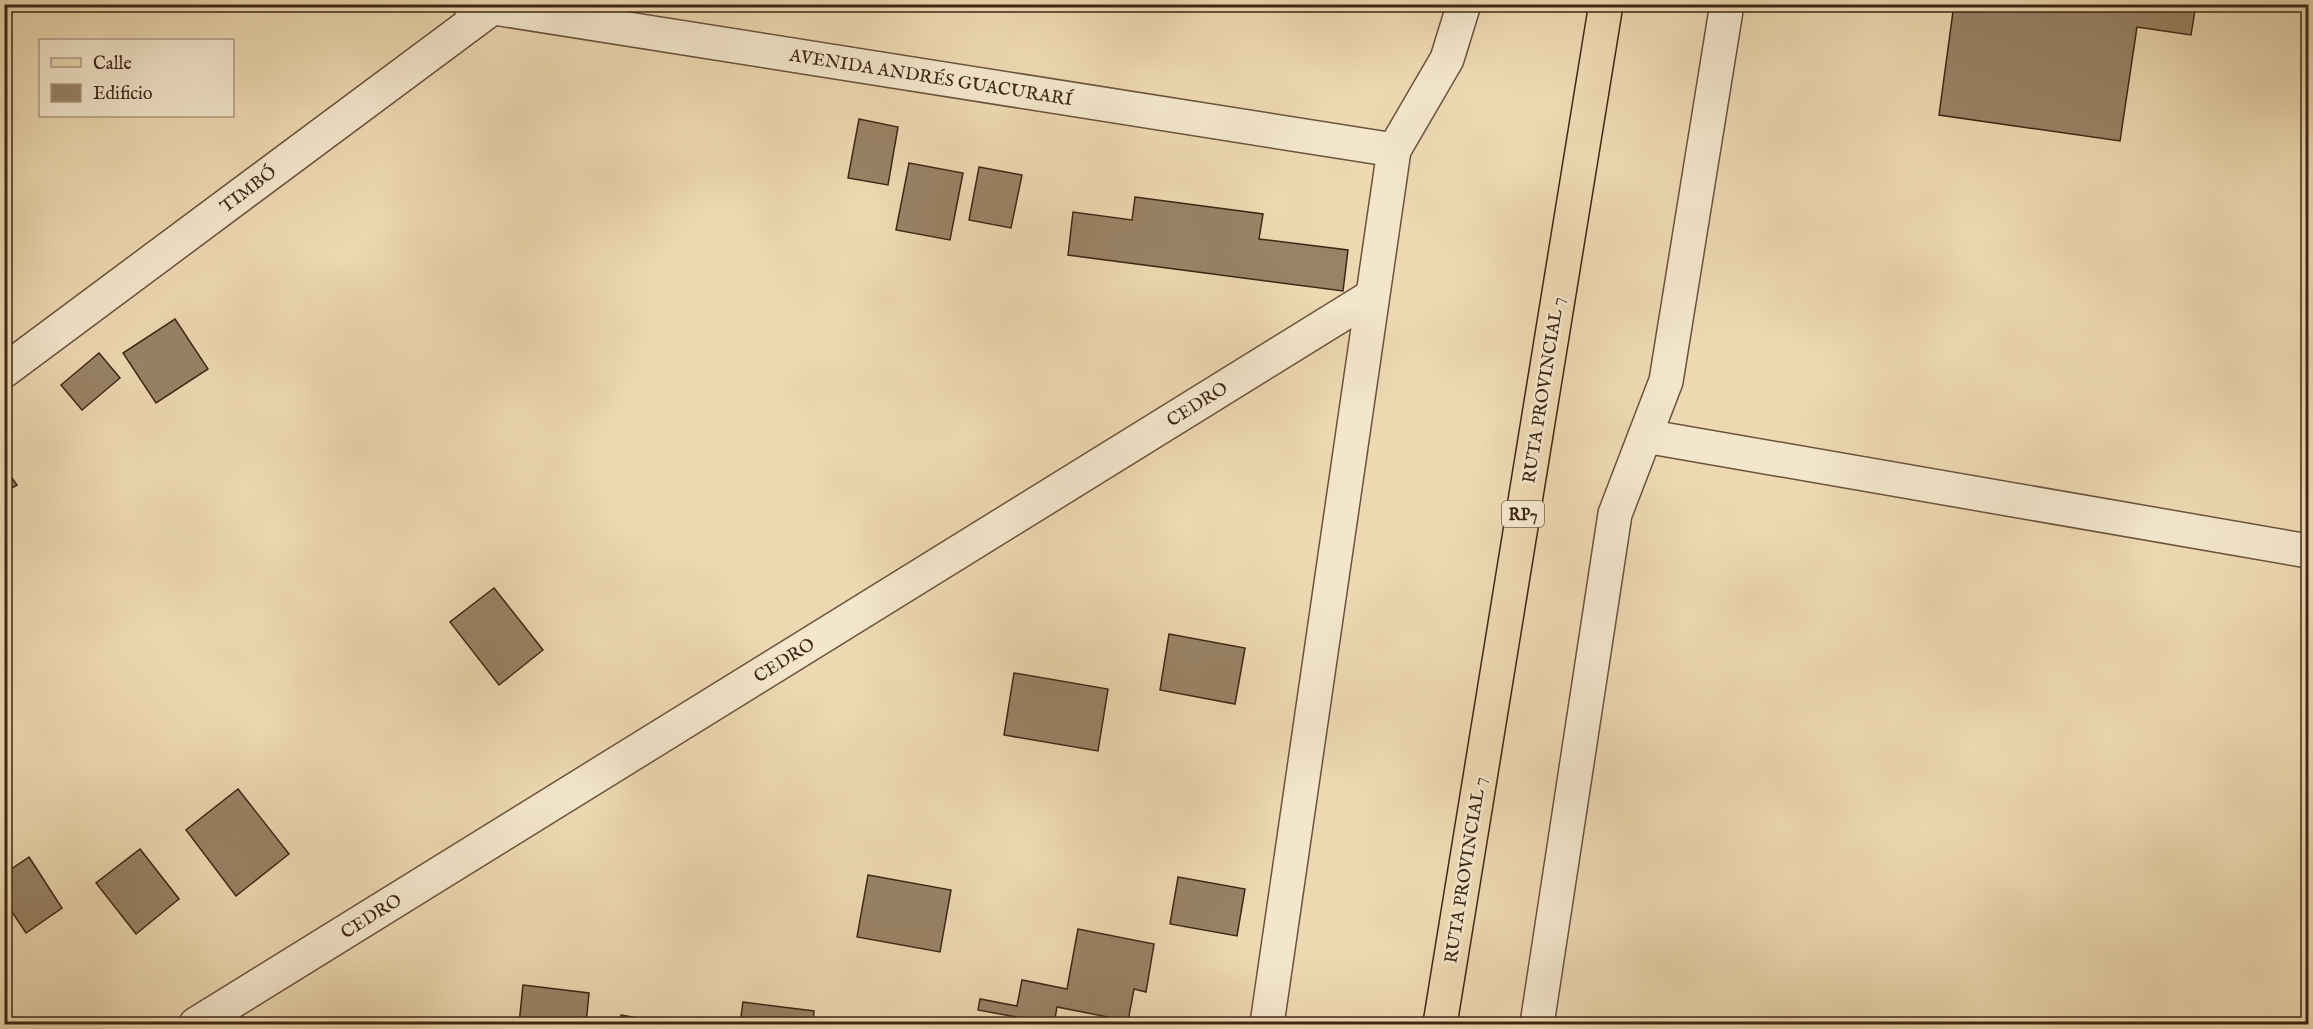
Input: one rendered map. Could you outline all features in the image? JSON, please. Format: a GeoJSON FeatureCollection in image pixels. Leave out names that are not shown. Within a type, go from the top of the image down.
{"type":"FeatureCollection","features":[{"type":"Feature","properties":{"kind":"main road","name":"RUTA PROVINCIAL 7"},"geometry":{"type":"LineString","coordinates":[[1440,1024],[1606,4]]}},
{"type":"Feature","properties":{"kind":"street"},"geometry":{"type":"LineString","coordinates":[[1267,1024],[1394,150],[1447,59],[1464,4]]}},
{"type":"Feature","properties":{"kind":"street"},"geometry":{"type":"LineString","coordinates":[[1537,1024],[1615,514],[1666,381],[1727,4]]}},
{"type":"Feature","properties":{"kind":"street","name":"AVENIDA ANDRÉS GUACURARÍ"},"geometry":{"type":"LineString","coordinates":[[480,6],[1394,150]]}},
{"type":"Feature","properties":{"kind":"street","name":"TIMBÓ"},"geometry":{"type":"LineString","coordinates":[[4,371],[480,6]]}},
{"type":"Feature","properties":{"kind":"street","name":"CEDRO"},"geometry":{"type":"LineString","coordinates":[[196,1024],[1372,296]]}},
{"type":"Feature","properties":{"kind":"street"},"geometry":{"type":"LineString","coordinates":[[1645,436],[2308,551]]}},
{"type":"Feature","properties":{"kind":"building"},"geometry":{"type":"Polygon","coordinates":[[[1954,4],[2196,4],[2191,35],[2137,27],[2120,141],[1939,115],[1954,4]]]}},
{"type":"Feature","properties":{"kind":"building"},"geometry":{"type":"Polygon","coordinates":[[[859,119],[898,127],[888,185],[848,178],[859,119]]]}},
{"type":"Feature","properties":{"kind":"building"},"geometry":{"type":"Polygon","coordinates":[[[909,163],[963,173],[950,240],[896,230],[909,163]]]}},
{"type":"Feature","properties":{"kind":"building"},"geometry":{"type":"Polygon","coordinates":[[[979,167],[1022,175],[1011,228],[969,220],[979,167]]]}},
{"type":"Feature","properties":{"kind":"building"},"geometry":{"type":"Polygon","coordinates":[[[1135,197],[1263,214],[1259,239],[1348,250],[1343,291],[1068,255],[1073,212],[1132,220],[1135,197]]]}},
{"type":"Feature","properties":{"kind":"building"},"geometry":{"type":"Polygon","coordinates":[[[175,319],[208,369],[156,403],[123,353],[175,319]]]}},
{"type":"Feature","properties":{"kind":"building"},"geometry":{"type":"Polygon","coordinates":[[[99,353],[120,378],[82,410],[61,385],[99,353]]]}},
{"type":"Feature","properties":{"kind":"building"},"geometry":{"type":"Polygon","coordinates":[[[4,467],[17,485],[4,493],[4,467]]]}},
{"type":"Feature","properties":{"kind":"building"},"geometry":{"type":"Polygon","coordinates":[[[494,588],[543,650],[499,685],[450,622],[494,588]]]}},
{"type":"Feature","properties":{"kind":"building"},"geometry":{"type":"Polygon","coordinates":[[[1169,634],[1245,648],[1235,704],[1160,690],[1169,634]]]}},
{"type":"Feature","properties":{"kind":"building"},"geometry":{"type":"Polygon","coordinates":[[[1014,673],[1108,689],[1098,751],[1004,735],[1014,673]]]}},
{"type":"Feature","properties":{"kind":"building"},"geometry":{"type":"Polygon","coordinates":[[[238,789],[289,854],[236,896],[186,830],[238,789]]]}},
{"type":"Feature","properties":{"kind":"building"},"geometry":{"type":"Polygon","coordinates":[[[140,849],[179,899],[136,934],[96,883],[140,849]]]}},
{"type":"Feature","properties":{"kind":"building"},"geometry":{"type":"Polygon","coordinates":[[[29,857],[62,908],[26,933],[4,900],[4,874],[29,857]]]}},
{"type":"Feature","properties":{"kind":"building"},"geometry":{"type":"Polygon","coordinates":[[[868,875],[951,890],[940,952],[857,937],[868,875]]]}},
{"type":"Feature","properties":{"kind":"building"},"geometry":{"type":"Polygon","coordinates":[[[1178,877],[1245,889],[1237,936],[1170,924],[1178,877]]]}},
{"type":"Feature","properties":{"kind":"building"},"geometry":{"type":"Polygon","coordinates":[[[1078,929],[1154,944],[1146,992],[1134,989],[1128,1021],[1057,1007],[1054,1024],[978,1010],[980,999],[1017,1006],[1022,980],[1067,989],[1078,929]]]}},
{"type":"Feature","properties":{"kind":"building"},"geometry":{"type":"Polygon","coordinates":[[[523,985],[589,993],[586,1024],[519,1024],[523,985]]]}},
{"type":"Feature","properties":{"kind":"building"},"geometry":{"type":"Polygon","coordinates":[[[743,1002],[814,1011],[813,1024],[740,1024],[743,1002]]]}},
{"type":"Feature","properties":{"kind":"building"},"geometry":{"type":"Polygon","coordinates":[[[621,1015],[671,1024],[619,1024],[621,1015]]]}}]}
